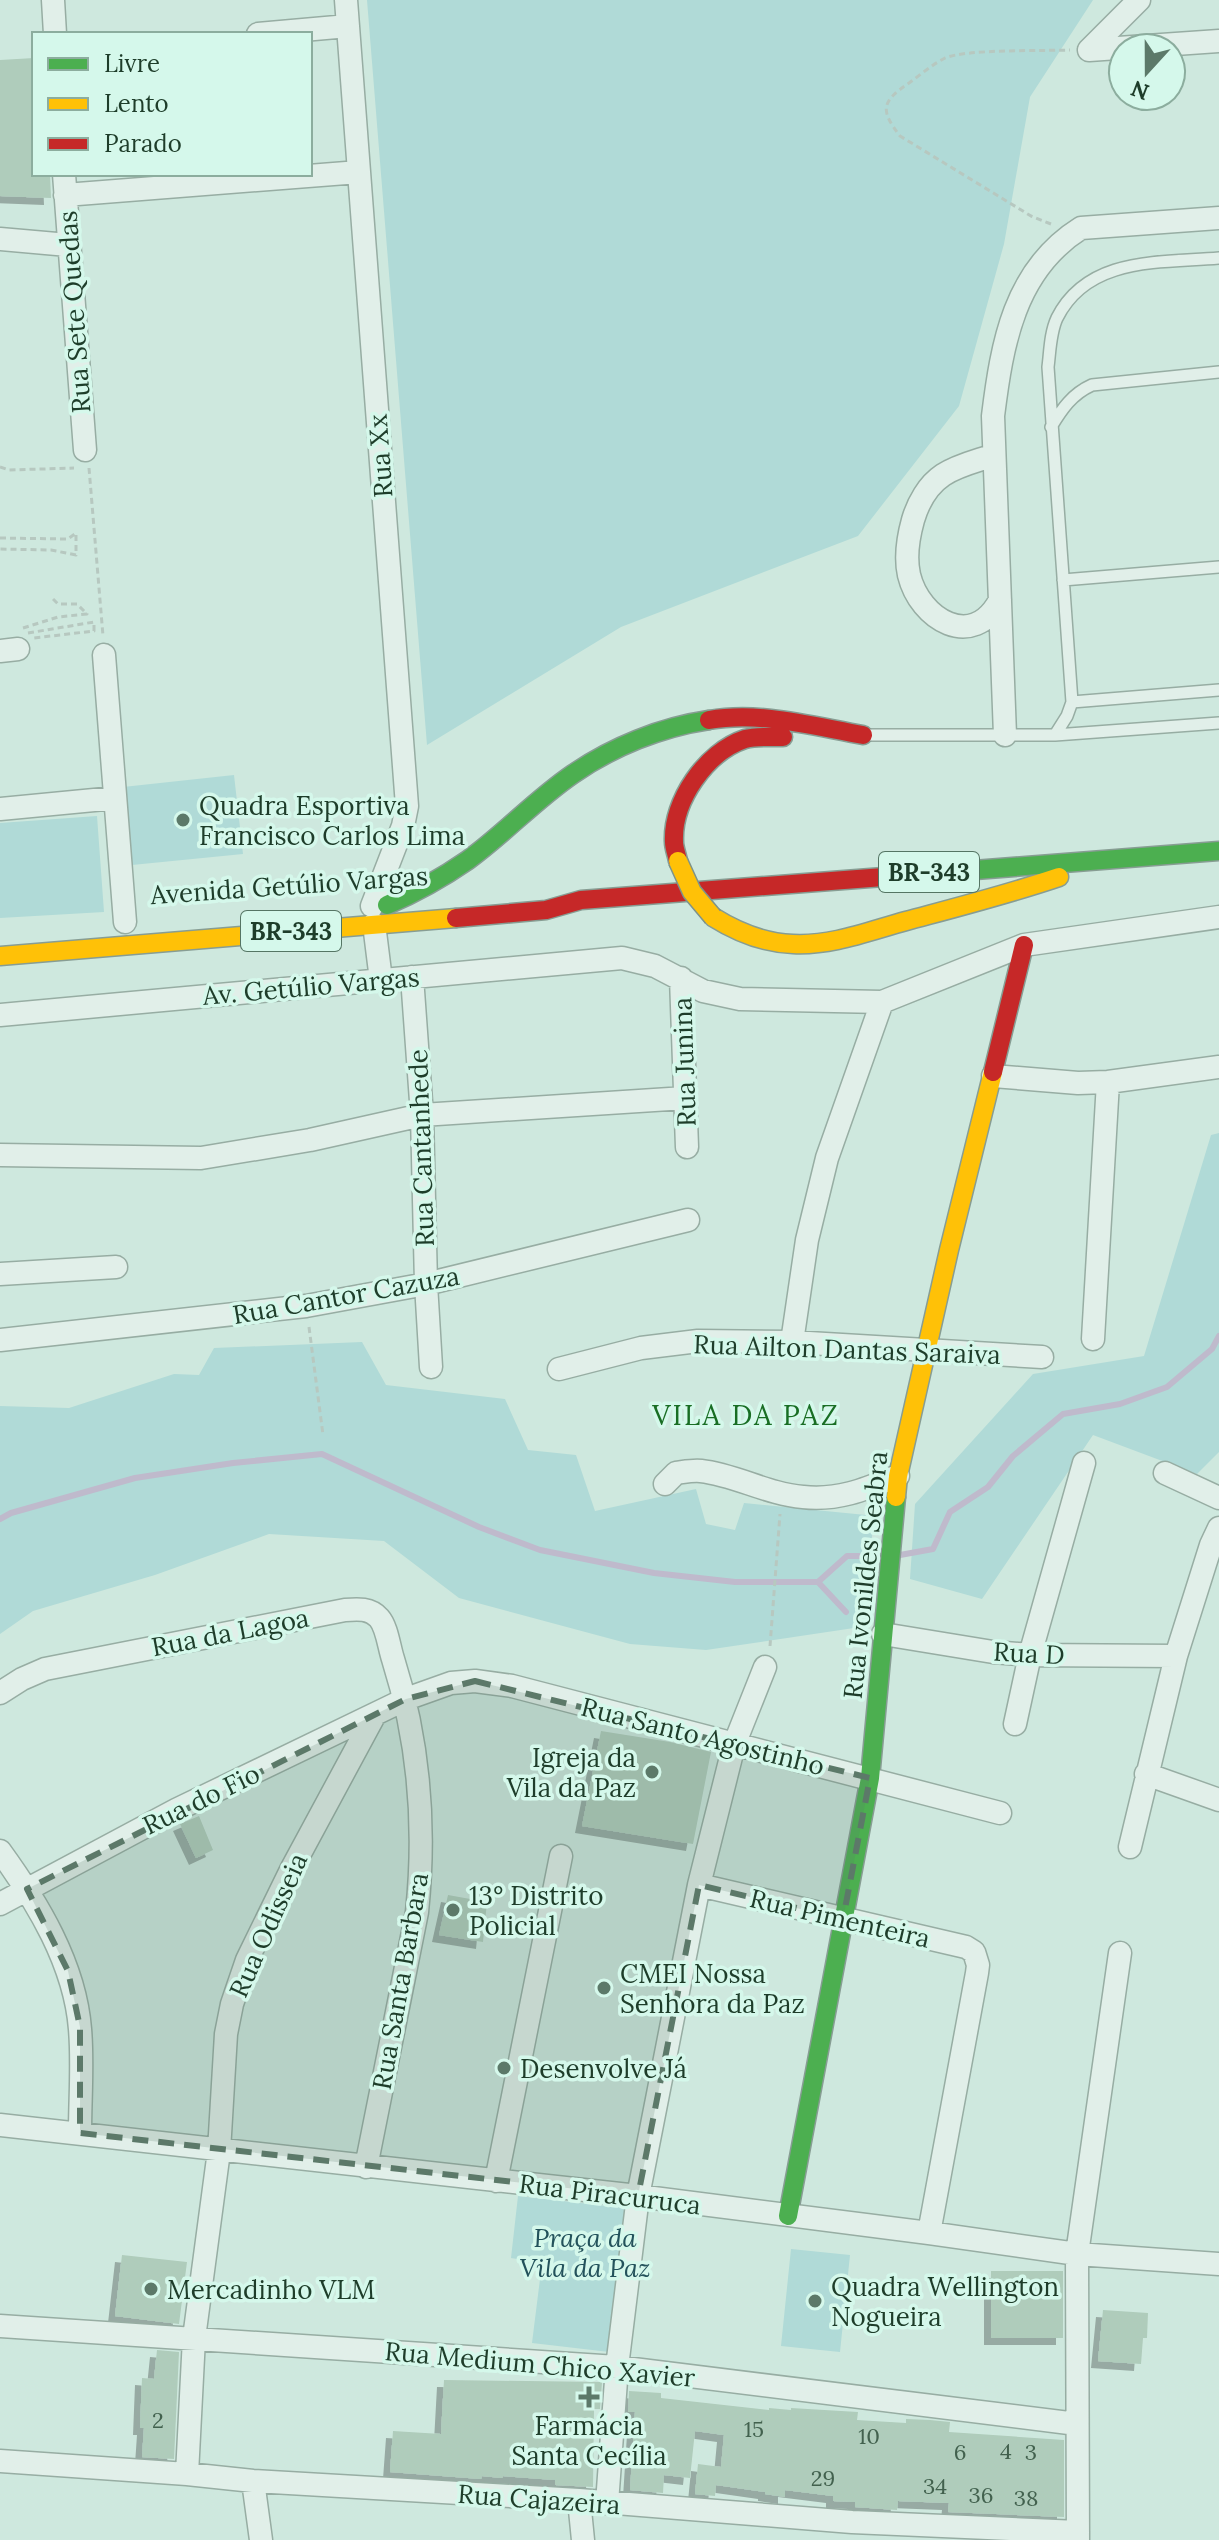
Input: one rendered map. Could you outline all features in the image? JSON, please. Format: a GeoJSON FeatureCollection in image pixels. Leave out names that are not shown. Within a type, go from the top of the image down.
{"type":"FeatureCollection","features":[{"type":"Feature","properties":{"kind":"main road"},"geometry":{"type":"LineString","coordinates":[[372,910],[419,891],[468,860],[573,774],[644,736],[681,724],[730,716],[755,716],[863,735]]}},
{"type":"Feature","properties":{"kind":"main road"},"geometry":{"type":"LineString","coordinates":[[863,735],[749,738],[715,755],[698,773],[677,815],[674,842],[678,861],[692,893],[713,917],[731,929],[758,940],[796,944],[847,937],[1021,890],[1115,857]]}},
{"type":"Feature","properties":{"kind":"main road","name":"Avenida Getúlio Vargas"},"geometry":{"type":"LineString","coordinates":[[372,910],[546,910],[581,900],[1219,851]]}},
{"type":"Feature","properties":{"kind":"main road","name":"Avenida Getúlio Vargas"},"geometry":{"type":"LineString","coordinates":[[545,892],[581,900]]}},
{"type":"Feature","properties":{"kind":"main road","name":"Avenida Getúlio Vargas"},"geometry":{"type":"LineString","coordinates":[[0,956],[435,901]]}},
{"type":"Feature","properties":{"kind":"main road","name":"Avenida Getúlio Vargas"},"geometry":{"type":"LineString","coordinates":[[101,924],[133,922]]}},
{"type":"Feature","properties":{"kind":"main road","name":"Rua Ivonildes Seabra"},"geometry":{"type":"LineString","coordinates":[[788,2216],[870,1778],[898,1476],[1024,945]]}},
{"type":"Feature","properties":{"kind":"street"},"geometry":{"type":"LineString","coordinates":[[53,0],[55,32]]}},
{"type":"Feature","properties":{"kind":"street","name":"Rua Xx"},"geometry":{"type":"LineString","coordinates":[[346,0],[407,806],[403,826],[372,910]]}},
{"type":"Feature","properties":{"kind":"street"},"geometry":{"type":"LineString","coordinates":[[1089,50],[1139,0]]}},
{"type":"Feature","properties":{"kind":"street"},"geometry":{"type":"LineString","coordinates":[[280,32],[348,26]]}},
{"type":"Feature","properties":{"kind":"street"},"geometry":{"type":"LineString","coordinates":[[1089,50],[1219,41]]}},
{"type":"Feature","properties":{"kind":"street"},"geometry":{"type":"LineString","coordinates":[[312,174],[359,172]]}},
{"type":"Feature","properties":{"kind":"street"},"geometry":{"type":"LineString","coordinates":[[65,184],[261,176]]}},
{"type":"Feature","properties":{"kind":"street","name":"Rua Sete Quedas"},"geometry":{"type":"LineString","coordinates":[[65,184],[87,454]]}},
{"type":"Feature","properties":{"kind":"street"},"geometry":{"type":"LineString","coordinates":[[1005,735],[993,416],[999,367],[1011,322],[1037,267],[1063,239],[1081,228],[1219,218]]}},
{"type":"Feature","properties":{"kind":"street"},"geometry":{"type":"LineString","coordinates":[[0,239],[68,245]]}},
{"type":"Feature","properties":{"kind":"street"},"geometry":{"type":"LineString","coordinates":[[994,455],[953,469],[933,483],[915,514],[907,546],[907,563],[910,578],[923,604],[945,623],[959,627],[985,621],[1000,600]]}},
{"type":"Feature","properties":{"kind":"street"},"geometry":{"type":"LineString","coordinates":[[104,655],[115,798],[133,922]]}},
{"type":"Feature","properties":{"kind":"street"},"geometry":{"type":"LineString","coordinates":[[0,809],[115,798]]}},
{"type":"Feature","properties":{"kind":"street"},"geometry":{"type":"LineString","coordinates":[[372,910],[381,980]]}},
{"type":"Feature","properties":{"kind":"street"},"geometry":{"type":"LineString","coordinates":[[681,978],[703,991],[740,999],[882,1002],[1024,945],[1219,917]]}},
{"type":"Feature","properties":{"kind":"street","name":"Av. Getúlio Vargas"},"geometry":{"type":"LineString","coordinates":[[0,1015],[622,958],[655,966],[681,978]]}},
{"type":"Feature","properties":{"kind":"street","name":"Rua Cantanhede"},"geometry":{"type":"LineString","coordinates":[[412,977],[422,1115],[431,1367]]}},
{"type":"Feature","properties":{"kind":"street","name":"Rua Junina"},"geometry":{"type":"LineString","coordinates":[[681,978],[687,1147]]}},
{"type":"Feature","properties":{"kind":"street"},"geometry":{"type":"LineString","coordinates":[[792,1342],[807,1240],[827,1158],[882,1002]]}},
{"type":"Feature","properties":{"kind":"street"},"geometry":{"type":"LineString","coordinates":[[993,1076],[1078,1083],[1108,1082],[1219,1067]]}},
{"type":"Feature","properties":{"kind":"street"},"geometry":{"type":"LineString","coordinates":[[1093,1339],[1108,1082]]}},
{"type":"Feature","properties":{"kind":"street"},"geometry":{"type":"LineString","coordinates":[[0,1155],[201,1158],[310,1140],[422,1115],[685,1098]]}},
{"type":"Feature","properties":{"kind":"street","name":"Rua Cantor Cazuza"},"geometry":{"type":"LineString","coordinates":[[0,1340],[306,1306],[426,1284],[688,1220]]}},
{"type":"Feature","properties":{"kind":"street"},"geometry":{"type":"LineString","coordinates":[[0,1274],[116,1267]]}},
{"type":"Feature","properties":{"kind":"street","name":"Rua Ailton Dantas Saraiva"},"geometry":{"type":"LineString","coordinates":[[559,1369],[641,1348],[684,1342],[792,1342],[1042,1357]]}},
{"type":"Feature","properties":{"kind":"street"},"geometry":{"type":"LineString","coordinates":[[1015,1724],[1030,1655],[1084,1463]]}},
{"type":"Feature","properties":{"kind":"street"},"geometry":{"type":"LineString","coordinates":[[665,1484],[676,1473],[699,1471],[782,1494],[824,1498],[857,1493],[898,1476]]}},
{"type":"Feature","properties":{"kind":"street"},"geometry":{"type":"LineString","coordinates":[[1165,1473],[1219,1498]]}},
{"type":"Feature","properties":{"kind":"street"},"geometry":{"type":"LineString","coordinates":[[1130,1847],[1176,1656],[1215,1536]]}},
{"type":"Feature","properties":{"kind":"street","name":"Rua da Lagoa"},"geometry":{"type":"LineString","coordinates":[[0,1693],[45,1669],[360,1609],[369,1611],[381,1620],[406,1699]]}},
{"type":"Feature","properties":{"kind":"street","name":"Rua D"},"geometry":{"type":"LineString","coordinates":[[883,1634],[957,1648],[1030,1655],[1176,1656]]}},
{"type":"Feature","properties":{"kind":"street"},"geometry":{"type":"LineString","coordinates":[[607,2503],[617,2367],[638,2196],[699,1885],[734,1745],[767,1656]]}},
{"type":"Feature","properties":{"kind":"street","name":"Rua Santo Agostinho"},"geometry":{"type":"LineString","coordinates":[[406,1699],[451,1683],[475,1681],[512,1686],[1000,1813]]}},
{"type":"Feature","properties":{"kind":"street","name":"Rua do Fio"},"geometry":{"type":"LineString","coordinates":[[0,1904],[176,1810],[406,1699]]}},
{"type":"Feature","properties":{"kind":"street","name":"Rua Santa Barbara"},"geometry":{"type":"LineString","coordinates":[[366,2167],[417,1912],[421,1871],[419,1784],[406,1699]]}},
{"type":"Feature","properties":{"kind":"street","name":"Rua Odisseia"},"geometry":{"type":"LineString","coordinates":[[187,2474],[194,2338],[219,2151],[226,2034],[232,2004],[247,1960],[291,1870],[374,1716]]}},
{"type":"Feature","properties":{"kind":"street"},"geometry":{"type":"LineString","coordinates":[[1146,1774],[1219,1800]]}},
{"type":"Feature","properties":{"kind":"street"},"geometry":{"type":"LineString","coordinates":[[0,1851],[27,1889],[68,1971],[80,2027],[80,2133]]}},
{"type":"Feature","properties":{"kind":"street"},"geometry":{"type":"LineString","coordinates":[[496,2181],[561,1856]]}},
{"type":"Feature","properties":{"kind":"street","name":"Rua Pimenteira"},"geometry":{"type":"LineString","coordinates":[[699,1885],[966,1947],[974,1952],[977,1973],[929,2233]]}},
{"type":"Feature","properties":{"kind":"street"},"geometry":{"type":"LineString","coordinates":[[1078,2536],[1077,2254],[1120,1953]]}},
{"type":"Feature","properties":{"kind":"street","name":"Rua Piracuruca"},"geometry":{"type":"LineString","coordinates":[[0,2125],[638,2196],[1077,2254],[1219,2264]]}},
{"type":"Feature","properties":{"kind":"street","name":"Rua Medium Chico Xavier"},"geometry":{"type":"LineString","coordinates":[[0,2326],[617,2367],[1077,2424]]}},
{"type":"Feature","properties":{"kind":"street","name":"Rua Cajazeira"},"geometry":{"type":"LineString","coordinates":[[0,2461],[253,2481],[579,2500],[853,2531],[1078,2536]]}},
{"type":"Feature","properties":{"kind":"street"},"geometry":{"type":"LineString","coordinates":[[253,2481],[261,2540]]}},
{"type":"Feature","properties":{"kind":"street"},"geometry":{"type":"LineString","coordinates":[[579,2500],[583,2540]]}},
{"type":"Feature","properties":{"kind":"lane"},"geometry":{"type":"LineString","coordinates":[[1055,735],[1072,702],[1048,367],[1057,318],[1080,288],[1120,267],[1219,258]]}},
{"type":"Feature","properties":{"kind":"lane"},"geometry":{"type":"LineString","coordinates":[[1051,427],[1069,401],[1080,390],[1092,385],[1219,372]]}},
{"type":"Feature","properties":{"kind":"lane"},"geometry":{"type":"LineString","coordinates":[[1063,580],[1219,567]]}},
{"type":"Feature","properties":{"kind":"lane"},"geometry":{"type":"LineString","coordinates":[[1072,702],[1219,690]]}},
{"type":"Feature","properties":{"kind":"lane"},"geometry":{"type":"LineString","coordinates":[[863,735],[1055,735],[1219,723]]}},
{"type":"Feature","properties":{"kind":"path"},"geometry":{"type":"LineString","coordinates":[[1081,228],[1056,226],[1031,216],[900,136],[886,118],[886,103],[893,93],[946,57],[1089,50]]}},
{"type":"Feature","properties":{"kind":"path"},"geometry":{"type":"LineString","coordinates":[[0,467],[9,470],[63,470],[82,466],[87,454]]}},
{"type":"Feature","properties":{"kind":"path"},"geometry":{"type":"LineString","coordinates":[[87,454],[104,655]]}},
{"type":"Feature","properties":{"kind":"path"},"geometry":{"type":"LineString","coordinates":[[0,538],[68,539],[76,533],[76,555],[51,550],[0,549]]}},
{"type":"Feature","properties":{"kind":"path"},"geometry":{"type":"LineString","coordinates":[[13,641],[58,617],[87,614],[77,604],[58,604],[53,599]]}},
{"type":"Feature","properties":{"kind":"path"},"geometry":{"type":"LineString","coordinates":[[94,622],[94,631],[13,641],[94,622]]}},
{"type":"Feature","properties":{"kind":"path"},"geometry":{"type":"LineString","coordinates":[[306,1306],[323,1435]]}},
{"type":"Feature","properties":{"kind":"path"},"geometry":{"type":"LineString","coordinates":[[767,1656],[778,1531]]}},
{"type":"Feature","properties":{"kind":"highlighted area"},"geometry":{"type":"Polygon","coordinates":[[[475,1681],[870,1778],[843,1919],[699,1885],[638,2196],[80,2133],[80,2027],[68,1971],[27,1889],[406,1699],[475,1681]]]}},
{"type":"Feature","properties":{"kind":"green space"},"geometry":{"type":"Polygon","coordinates":[[[367,0],[1093,0],[1030,97],[1004,244],[959,406],[858,536],[621,627],[427,745],[367,0]]]}},
{"type":"Feature","properties":{"kind":"green space","name":"Quadra Esportiva Francisco Carlos Lima"},"geometry":{"type":"Polygon","coordinates":[[[234,775],[243,854],[132,865],[123,787],[234,775]]]}},
{"type":"Feature","properties":{"kind":"green space"},"geometry":{"type":"Polygon","coordinates":[[[97,816],[104,912],[0,918],[0,823],[97,816]]]}},
{"type":"Feature","properties":{"kind":"green space"},"geometry":{"type":"Polygon","coordinates":[[[1219,1133],[1219,1452],[1197,1474],[1093,1435],[982,1599],[910,1579],[915,1504],[1033,1374],[1144,1356],[1211,1135],[1219,1133]]]}},
{"type":"Feature","properties":{"kind":"green space"},"geometry":{"type":"Polygon","coordinates":[[[362,1342],[386,1385],[505,1399],[528,1450],[576,1455],[595,1511],[696,1489],[706,1524],[735,1530],[744,1503],[876,1516],[854,1628],[706,1650],[630,1644],[459,1598],[384,1541],[269,1534],[155,1575],[33,1611],[0,1634],[0,1406],[69,1408],[174,1374],[199,1375],[214,1348],[362,1342]]]}},
{"type":"Feature","properties":{"kind":"green space","name":"Praça da Vila da Paz"},"geometry":{"type":"Polygon","coordinates":[[[518,2196],[635,2209],[618,2353],[532,2343],[542,2263],[511,2258],[518,2196]]]}},
{"type":"Feature","properties":{"kind":"green space","name":"Quadra Wellington Nogueira"},"geometry":{"type":"Polygon","coordinates":[[[791,2249],[850,2255],[840,2352],[781,2346],[791,2249]]]}},
{"type":"Feature","properties":{"kind":"building"},"geometry":{"type":"Polygon","coordinates":[[[32,58],[32,176],[50,176],[51,198],[0,196],[0,60],[32,58]]]}},
{"type":"Feature","properties":{"kind":"building"},"geometry":{"type":"Polygon","coordinates":[[[601,1731],[711,1752],[693,1844],[582,1826],[601,1731]]]}},
{"type":"Feature","properties":{"kind":"building"},"geometry":{"type":"Polygon","coordinates":[[[199,1816],[213,1850],[196,1858],[180,1824],[199,1816]]]}},
{"type":"Feature","properties":{"kind":"building"},"geometry":{"type":"Polygon","coordinates":[[[448,1895],[487,1902],[483,1942],[439,1935],[448,1895]]]}},
{"type":"Feature","properties":{"kind":"building","name":"Mercadinho VLM"},"geometry":{"type":"Polygon","coordinates":[[[122,2255],[187,2262],[179,2324],[115,2316],[122,2255]]]}},
{"type":"Feature","properties":{"kind":"building"},"geometry":{"type":"Polygon","coordinates":[[[991,2271],[1063,2271],[1063,2338],[991,2338],[991,2271]]]}},
{"type":"Feature","properties":{"kind":"building"},"geometry":{"type":"Polygon","coordinates":[[[1103,2310],[1148,2313],[1147,2338],[1143,2338],[1141,2364],[1098,2361],[1103,2310]]]}},
{"type":"Feature","properties":{"kind":"building"},"geometry":{"type":"Polygon","coordinates":[[[157,2350],[179,2352],[174,2459],[142,2457],[142,2378],[154,2379],[157,2350]]]}},
{"type":"Feature","properties":{"kind":"building"},"geometry":{"type":"Polygon","coordinates":[[[444,2380],[602,2382],[600,2409],[594,2409],[593,2487],[555,2485],[555,2480],[503,2476],[482,2476],[481,2479],[390,2472],[393,2431],[441,2434],[444,2380]]]}},
{"type":"Feature","properties":{"kind":"building"},"geometry":{"type":"Polygon","coordinates":[[[629,2391],[661,2393],[661,2398],[769,2410],[791,2408],[858,2412],[857,2420],[950,2422],[949,2432],[1064,2440],[1064,2517],[948,2512],[949,2503],[898,2501],[897,2510],[855,2507],[855,2502],[833,2501],[833,2496],[785,2490],[785,2497],[716,2485],[715,2496],[695,2494],[698,2464],[721,2467],[724,2435],[695,2431],[690,2478],[664,2475],[663,2493],[630,2490],[635,2412],[628,2412],[629,2391]]]}},
{"type":"Feature","properties":{"kind":"waterway"},"geometry":{"type":"LineString","coordinates":[[900,1555],[933,1549],[950,1512],[988,1487],[1013,1456],[1063,1414],[1120,1404],[1167,1387],[1212,1349],[1219,1336]]}},
{"type":"Feature","properties":{"kind":"waterway"},"geometry":{"type":"LineString","coordinates":[[0,1519],[11,1513],[135,1478],[233,1463],[322,1454],[479,1527],[540,1550],[654,1573],[735,1582],[818,1582],[846,1612]]}},
{"type":"Feature","properties":{"kind":"waterway"},"geometry":{"type":"LineString","coordinates":[[818,1582],[847,1556],[859,1556]]}},
{"type":"Feature","properties":{"kind":"traffic: fast"},"geometry":{"type":"LineString","coordinates":[[387,905],[428,885],[468,860],[588,764],[655,733],[709,720]]}},
{"type":"Feature","properties":{"kind":"traffic: fast"},"geometry":{"type":"LineString","coordinates":[[923,874],[1219,851]]}},
{"type":"Feature","properties":{"kind":"traffic: fast"},"geometry":{"type":"LineString","coordinates":[[788,2216],[870,1778],[896,1497]]}},
{"type":"Feature","properties":{"kind":"traffic: slow"},"geometry":{"type":"LineString","coordinates":[[678,861],[692,892],[713,917]]}},
{"type":"Feature","properties":{"kind":"traffic: slow"},"geometry":{"type":"LineString","coordinates":[[713,917],[761,939],[793,944],[822,943],[1059,877]]}},
{"type":"Feature","properties":{"kind":"traffic: slow"},"geometry":{"type":"LineString","coordinates":[[0,956],[456,918]]}},
{"type":"Feature","properties":{"kind":"traffic: slow"},"geometry":{"type":"LineString","coordinates":[[896,1497],[898,1476],[949,1250],[993,1072]]}},
{"type":"Feature","properties":{"kind":"traffic: jam"},"geometry":{"type":"LineString","coordinates":[[709,720],[767,718],[863,735]]}},
{"type":"Feature","properties":{"kind":"traffic: jam"},"geometry":{"type":"LineString","coordinates":[[678,861],[674,842],[679,810],[685,795],[705,766],[731,745],[745,739],[783,737]]}},
{"type":"Feature","properties":{"kind":"traffic: jam"},"geometry":{"type":"LineString","coordinates":[[456,918],[546,910],[581,900],[923,874]]}},
{"type":"Feature","properties":{"kind":"traffic: jam"},"geometry":{"type":"LineString","coordinates":[[993,1072],[1024,945]]}},
{"type":"Feature","properties":{"kind":"place","name":"Quadra Esportiva Francisco Carlos Lima"},"geometry":{"type":"Point","coordinates":[183,820]}},
{"type":"Feature","properties":{"kind":"place","name":"Igreja da Vila da Paz"},"geometry":{"type":"Point","coordinates":[652,1772]}},
{"type":"Feature","properties":{"kind":"place","name":"13° Distrito Policial"},"geometry":{"type":"Point","coordinates":[453,1910]}},
{"type":"Feature","properties":{"kind":"place","name":"CMEI Nossa Senhora da Paz"},"geometry":{"type":"Point","coordinates":[604,1988]}},
{"type":"Feature","properties":{"kind":"place","name":"Desenvolve Já"},"geometry":{"type":"Point","coordinates":[504,2068]}},
{"type":"Feature","properties":{"kind":"place","name":"Mercadinho VLM"},"geometry":{"type":"Point","coordinates":[151,2289]}},
{"type":"Feature","properties":{"kind":"place","name":"Quadra Wellington Nogueira"},"geometry":{"type":"Point","coordinates":[815,2301]}},
{"type":"Feature","properties":{"kind":"place","name":"Farmácia Santa Cecília"},"geometry":{"type":"Point","coordinates":[589,2397]}},
{"type":"Feature","properties":{"kind":"district","name":"VILA DA PAZ"},"geometry":{"type":"Point","coordinates":[746,1415]}}]}
